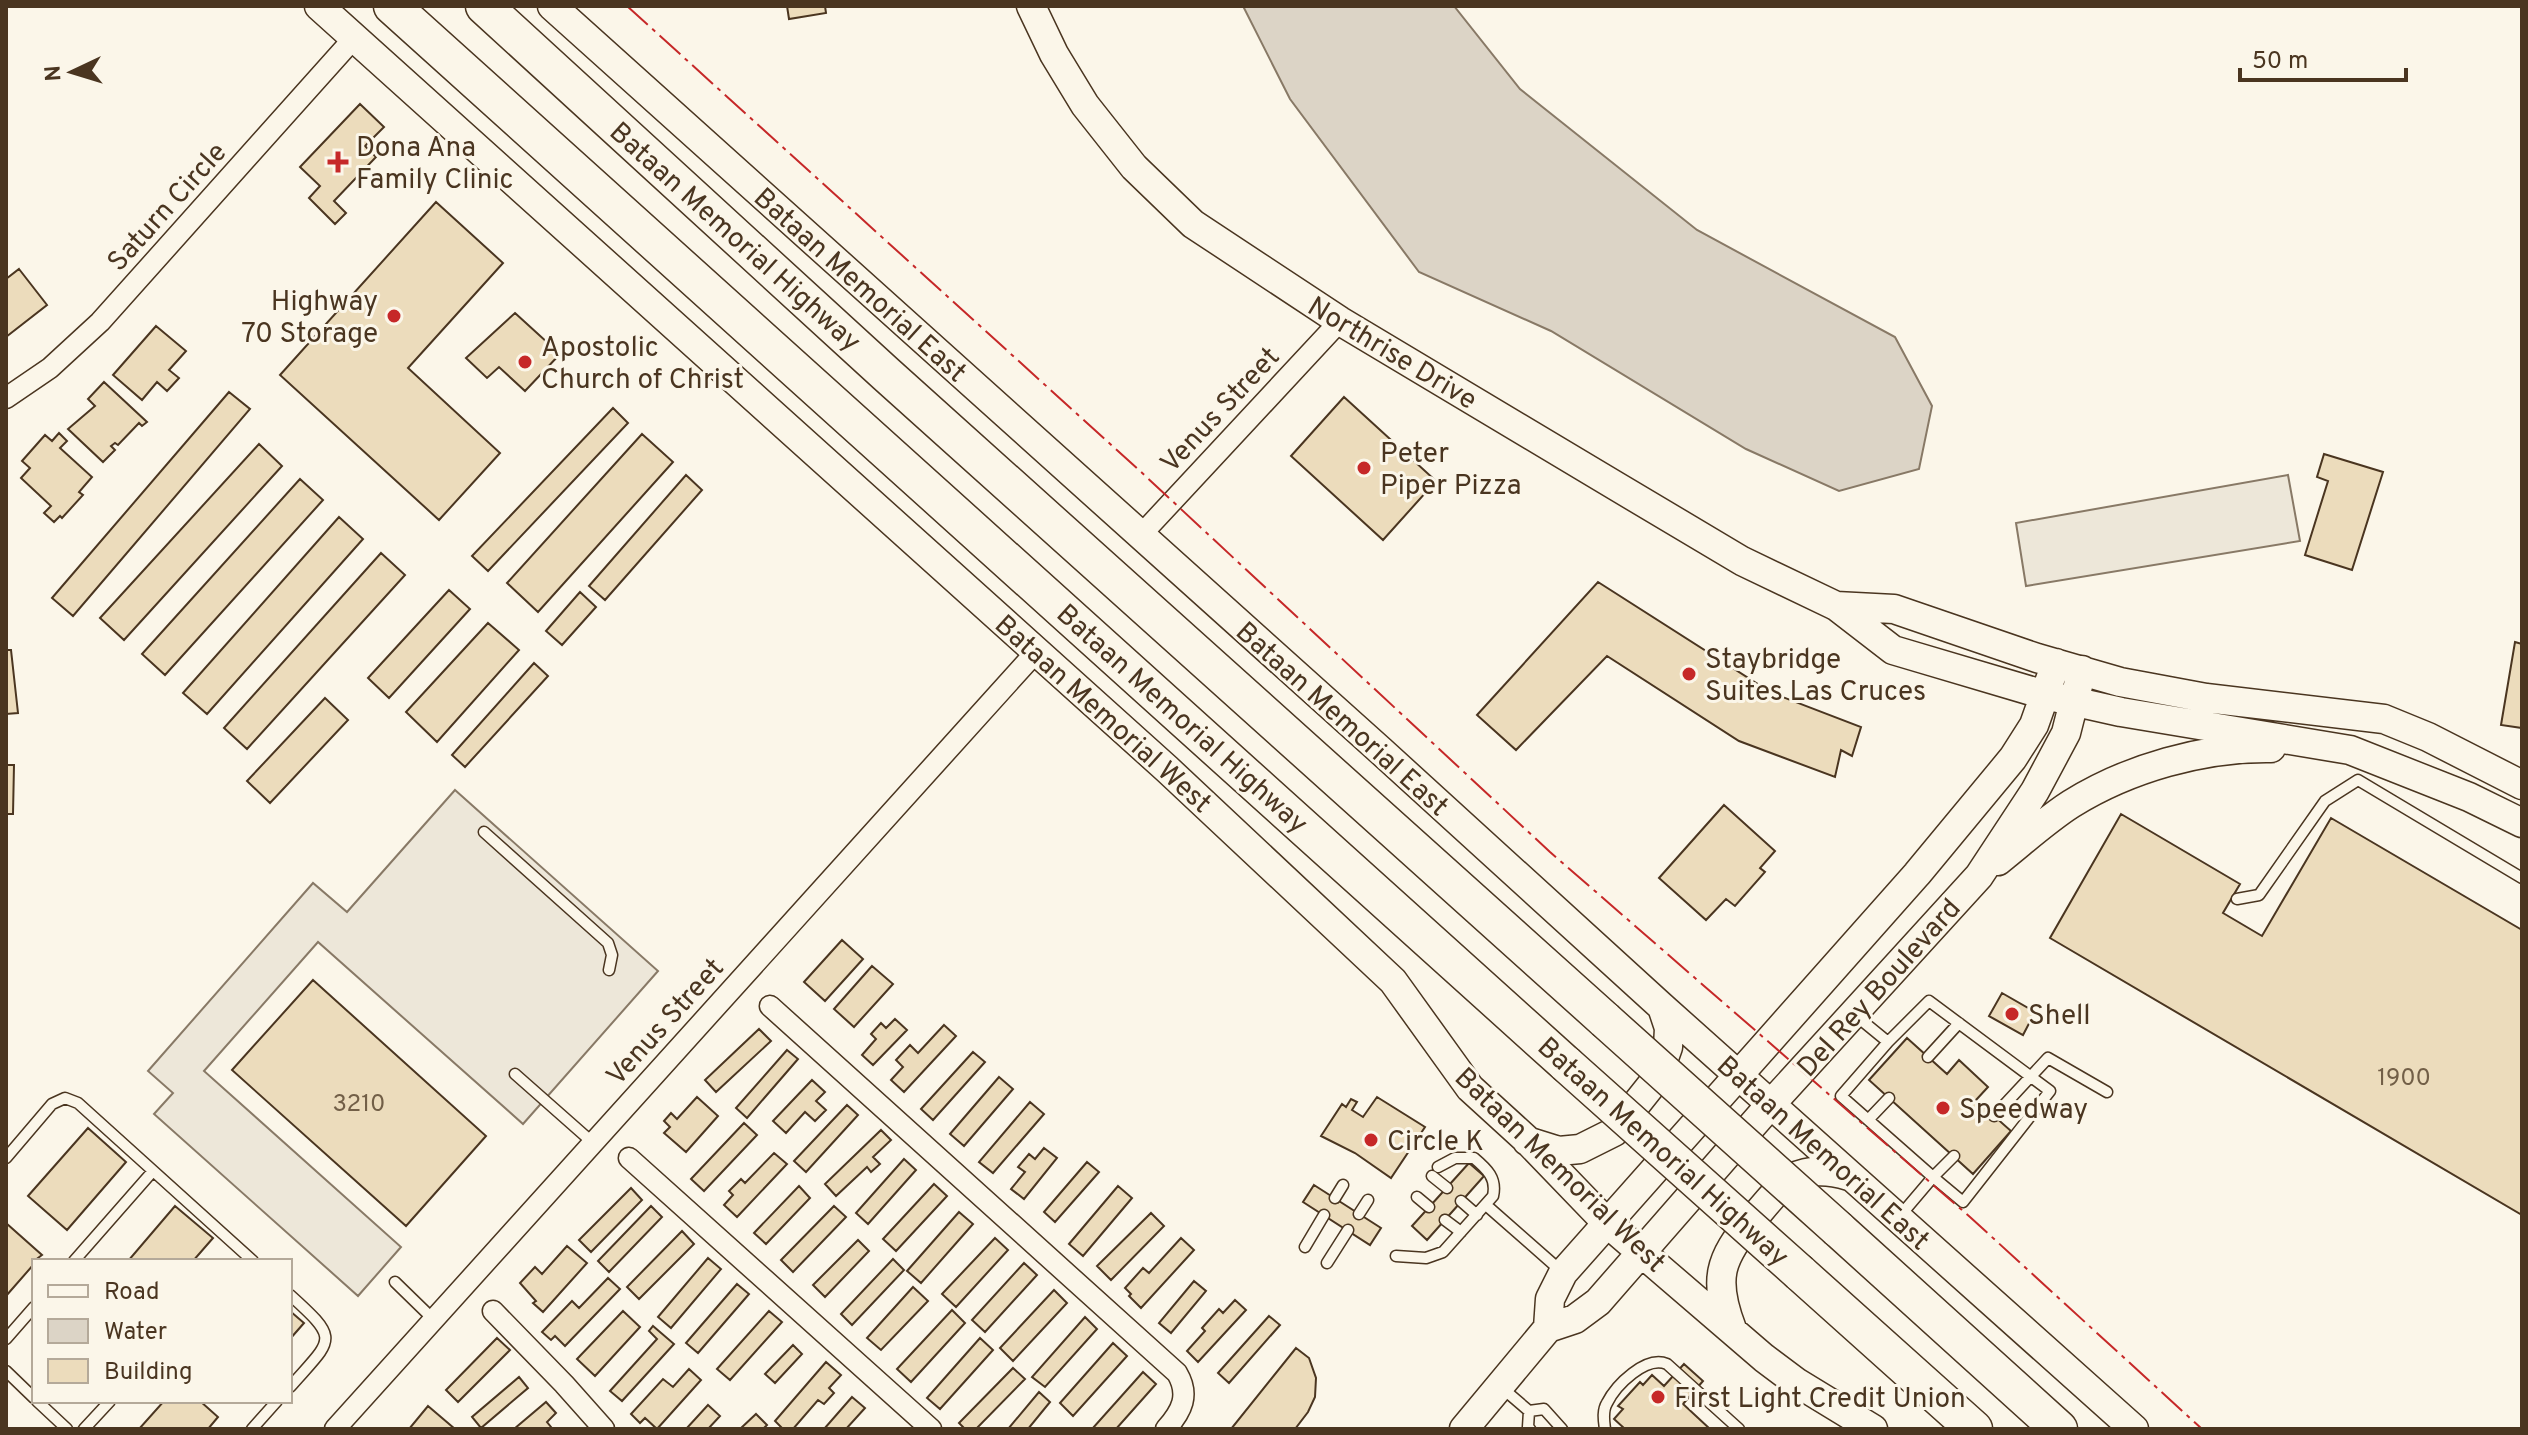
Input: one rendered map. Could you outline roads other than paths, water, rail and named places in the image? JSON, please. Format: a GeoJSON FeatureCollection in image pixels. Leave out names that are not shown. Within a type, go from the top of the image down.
{"type":"FeatureCollection","features":[{"type":"Feature","properties":{"kind":"highway","name":"Bataan Memorial Highway"},"geometry":{"type":"LineString","coordinates":[[392,6],[1974,1429]]}},
{"type":"Feature","properties":{"kind":"highway","name":"Bataan Memorial Highway"},"geometry":{"type":"LineString","coordinates":[[484,6],[886,374],[2059,1429]]}},
{"type":"Feature","properties":{"kind":"main road","name":"Bataan Memorial West"},"geometry":{"type":"LineString","coordinates":[[319,6],[1167,769],[1393,981],[1470,1088],[1527,1140],[1607,1223],[1796,1382],[1873,1429]]}},
{"type":"Feature","properties":{"kind":"main road","name":"Bataan Memorial East"},"geometry":{"type":"LineString","coordinates":[[552,6],[2134,1429]]}},
{"type":"Feature","properties":{"kind":"main road","name":"Northrise Drive"},"geometry":{"type":"LineString","coordinates":[[1031,6],[1054,54],[1085,105],[1134,167],[1193,224],[1340,321],[1742,561],[1836,606],[1893,650],[2075,702],[2179,723],[2350,750]]}},
{"type":"Feature","properties":{"kind":"main road","name":"Northrise Drive"},"geometry":{"type":"LineString","coordinates":[[1836,606],[1894,609],[2120,682],[2206,698],[2384,719],[2428,737],[2522,785]]}},
{"type":"Feature","properties":{"kind":"main road","name":"Del Rey Boulevard"},"geometry":{"type":"LineString","coordinates":[[1548,1328],[1550,1299],[1563,1273],[1917,874],[2013,758],[2034,725],[2045,695],[2069,667]]}},
{"type":"Feature","properties":{"kind":"main road","name":"Del Rey Boulevard"},"geometry":{"type":"LineString","coordinates":[[1464,1429],[1548,1328],[1587,1312],[1644,1253],[1771,1104],[1979,876],[2035,791],[2066,733],[2075,702],[2069,667]]}},
{"type":"Feature","properties":{"kind":"main road"},"geometry":{"type":"LineString","coordinates":[[1979,876],[2071,804],[2131,774],[2188,756],[2253,748],[2350,750],[2469,797],[2522,823]]}},
{"type":"Feature","properties":{"kind":"main road"},"geometry":{"type":"LineString","coordinates":[[1917,874],[1949,909]]}},
{"type":"Feature","properties":{"kind":"main road"},"geometry":{"type":"LineString","coordinates":[[1527,1140],[1559,1151],[1580,1149],[1614,1132],[1657,1078],[1668,1047],[1669,1028],[1662,1007]]}},
{"type":"Feature","properties":{"kind":"main road"},"geometry":{"type":"LineString","coordinates":[[1733,1331],[1721,1296],[1720,1281],[1722,1266],[1735,1240],[1791,1178],[1803,1172],[1819,1170],[1850,1176]]}},
{"type":"Feature","properties":{"kind":"street","name":"Saturn Circle"},"geometry":{"type":"LineString","coordinates":[[6,398],[50,368],[91,331],[354,38]]}},
{"type":"Feature","properties":{"kind":"street","name":"Venus Street"},"geometry":{"type":"LineString","coordinates":[[1140,536],[1340,321]]}},
{"type":"Feature","properties":{"kind":"street","name":"Venus Street"},"geometry":{"type":"LineString","coordinates":[[335,1429],[1036,652]]}},
{"type":"Feature","properties":{"kind":"street"},"geometry":{"type":"LineString","coordinates":[[770,1006],[1177,1373],[1185,1394],[1182,1407],[1166,1429]]}},
{"type":"Feature","properties":{"kind":"street"},"geometry":{"type":"LineString","coordinates":[[629,1158],[931,1429]]}},
{"type":"Feature","properties":{"kind":"street"},"geometry":{"type":"LineString","coordinates":[[493,1311],[604,1429]]}},
{"type":"Feature","properties":{"kind":"lane"},"geometry":{"type":"LineString","coordinates":[[2237,899],[2259,895],[2325,801],[2358,780],[2522,878]]}},
{"type":"Feature","properties":{"kind":"lane"},"geometry":{"type":"LineString","coordinates":[[484,832],[608,943],[612,955],[609,970]]}},
{"type":"Feature","properties":{"kind":"lane"},"geometry":{"type":"LineString","coordinates":[[1929,1001],[2050,1091],[1963,1202],[1841,1096],[1888,1042],[1929,1001]]}},
{"type":"Feature","properties":{"kind":"lane"},"geometry":{"type":"LineString","coordinates":[[1854,1013],[1888,1042]]}},
{"type":"Feature","properties":{"kind":"lane"},"geometry":{"type":"LineString","coordinates":[[1928,1057],[1959,1023]]}},
{"type":"Feature","properties":{"kind":"lane"},"geometry":{"type":"LineString","coordinates":[[1994,1116],[2048,1058],[2107,1092]]}},
{"type":"Feature","properties":{"kind":"lane"},"geometry":{"type":"LineString","coordinates":[[515,1074],[592,1142]]}},
{"type":"Feature","properties":{"kind":"lane"},"geometry":{"type":"LineString","coordinates":[[6,1158],[52,1104],[65,1098],[78,1103],[246,1259]]}},
{"type":"Feature","properties":{"kind":"lane"},"geometry":{"type":"LineString","coordinates":[[1868,1120],[1889,1098]]}},
{"type":"Feature","properties":{"kind":"lane"},"geometry":{"type":"LineString","coordinates":[[1897,1219],[1954,1156]]}},
{"type":"Feature","properties":{"kind":"lane"},"geometry":{"type":"LineString","coordinates":[[1396,1256],[1417,1259],[1435,1256],[1493,1196],[1493,1179],[1488,1169],[1474,1158],[1455,1158],[1435,1172],[1447,1188]]}},
{"type":"Feature","properties":{"kind":"lane"},"geometry":{"type":"LineString","coordinates":[[76,1259],[153,1171]]}},
{"type":"Feature","properties":{"kind":"lane"},"geometry":{"type":"LineString","coordinates":[[1335,1198],[1343,1185]]}},
{"type":"Feature","properties":{"kind":"lane"},"geometry":{"type":"LineString","coordinates":[[1417,1197],[1429,1207]]}},
{"type":"Feature","properties":{"kind":"lane"},"geometry":{"type":"LineString","coordinates":[[1359,1214],[1368,1200]]}},
{"type":"Feature","properties":{"kind":"lane"},"geometry":{"type":"LineString","coordinates":[[1461,1201],[1477,1215]]}},
{"type":"Feature","properties":{"kind":"lane"},"geometry":{"type":"LineString","coordinates":[[1486,1205],[1563,1273]]}},
{"type":"Feature","properties":{"kind":"lane"},"geometry":{"type":"LineString","coordinates":[[1305,1247],[1324,1215]]}},
{"type":"Feature","properties":{"kind":"lane"},"geometry":{"type":"LineString","coordinates":[[1445,1220],[1461,1232]]}},
{"type":"Feature","properties":{"kind":"lane"},"geometry":{"type":"LineString","coordinates":[[1327,1263],[1348,1230]]}},
{"type":"Feature","properties":{"kind":"lane"},"geometry":{"type":"LineString","coordinates":[[395,1282],[433,1319]]}},
{"type":"Feature","properties":{"kind":"lane"},"geometry":{"type":"LineString","coordinates":[[292,1297],[320,1321],[326,1336],[325,1347],[292,1385]]}},
{"type":"Feature","properties":{"kind":"lane"},"geometry":{"type":"LineString","coordinates":[[6,1339],[32,1309]]}},
{"type":"Feature","properties":{"kind":"lane"},"geometry":{"type":"LineString","coordinates":[[1605,1429],[1603,1419],[1607,1403],[1641,1366],[1658,1361],[1667,1364],[1739,1429]]}},
{"type":"Feature","properties":{"kind":"lane"},"geometry":{"type":"LineString","coordinates":[[6,1371],[32,1395]]}},
{"type":"Feature","properties":{"kind":"lane"},"geometry":{"type":"LineString","coordinates":[[1501,1387],[1529,1411],[1544,1409],[1562,1429]]}},
{"type":"Feature","properties":{"kind":"lane"},"geometry":{"type":"LineString","coordinates":[[40,1403],[67,1429]]}},
{"type":"Feature","properties":{"kind":"lane"},"geometry":{"type":"LineString","coordinates":[[84,1429],[108,1403]]}},
{"type":"Feature","properties":{"kind":"lane"},"geometry":{"type":"LineString","coordinates":[[258,1427],[276,1403]]}},
{"type":"Feature","properties":{"kind":"lane"},"geometry":{"type":"LineString","coordinates":[[1529,1411],[1530,1429]]}},
{"type":"Feature","properties":{"kind":"water"},"geometry":{"type":"Polygon","coordinates":[[[1243,6],[1454,6],[1520,89],[1697,230],[1895,337],[1932,406],[1919,469],[1839,491],[1746,449],[1551,331],[1419,272],[1290,99],[1243,6]]]}},
{"type":"Feature","properties":{"kind":"place","name":"Dona Ana Family Clinic"},"geometry":{"type":"Point","coordinates":[338,162]}},
{"type":"Feature","properties":{"kind":"place","name":"Highway 70 Storage"},"geometry":{"type":"Point","coordinates":[394,316]}},
{"type":"Feature","properties":{"kind":"place","name":"Apostolic Church of Christ"},"geometry":{"type":"Point","coordinates":[525,362]}},
{"type":"Feature","properties":{"kind":"place","name":"Peter Piper Pizza"},"geometry":{"type":"Point","coordinates":[1364,468]}},
{"type":"Feature","properties":{"kind":"place","name":"Staybridge Suites Las Cruces"},"geometry":{"type":"Point","coordinates":[1689,674]}},
{"type":"Feature","properties":{"kind":"place","name":"Shell"},"geometry":{"type":"Point","coordinates":[2012,1014]}},
{"type":"Feature","properties":{"kind":"place","name":"Speedway"},"geometry":{"type":"Point","coordinates":[1943,1108]}},
{"type":"Feature","properties":{"kind":"place","name":"Circle K"},"geometry":{"type":"Point","coordinates":[1371,1140]}},
{"type":"Feature","properties":{"kind":"place","name":"First Light Credit Union"},"geometry":{"type":"Point","coordinates":[1658,1397]}}]}
